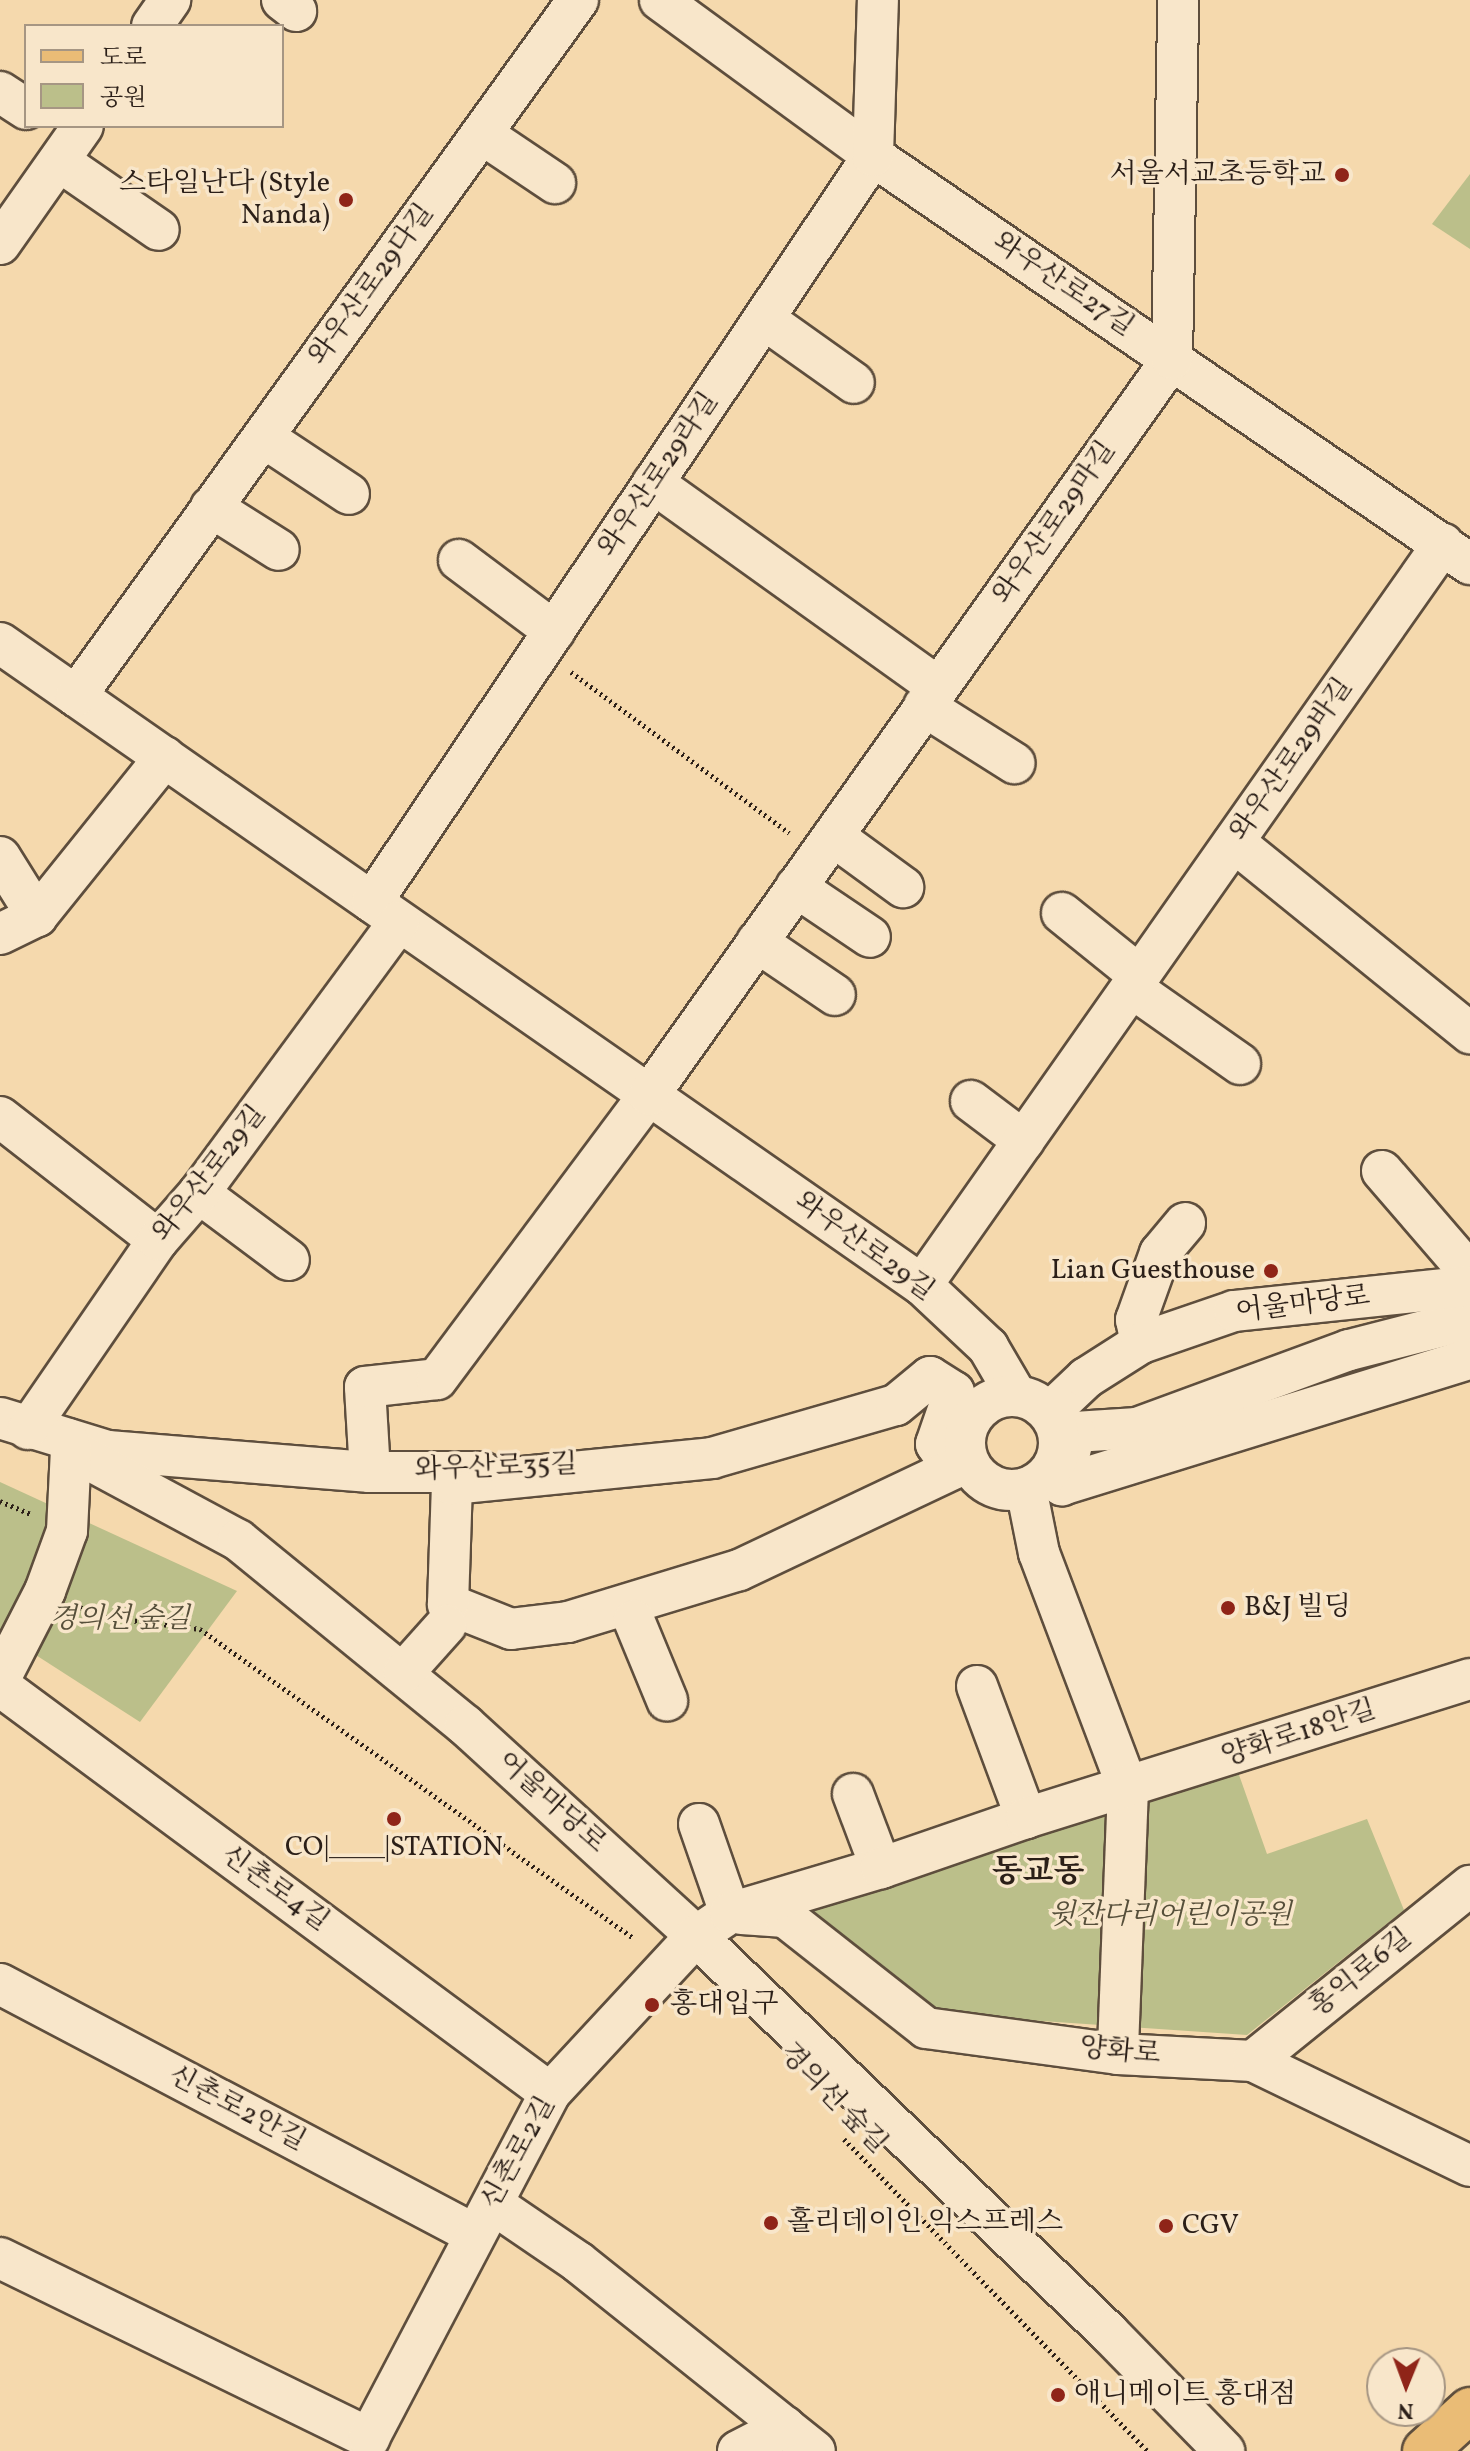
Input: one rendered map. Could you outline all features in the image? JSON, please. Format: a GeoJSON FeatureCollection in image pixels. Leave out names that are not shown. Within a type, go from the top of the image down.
{"type":"FeatureCollection","features":[{"type":"Feature","properties":{"kind":"main road"},"geometry":{"type":"LineString","coordinates":[[1425,2451],[1470,2410]]}},
{"type":"Feature","properties":{"kind":"street"},"geometry":{"type":"LineString","coordinates":[[153,24],[170,0]]}},
{"type":"Feature","properties":{"kind":"street","name":"와우산로29다길"},"geometry":{"type":"LineString","coordinates":[[76,696],[578,0]]}},
{"type":"Feature","properties":{"kind":"street","name":"와우산로27길"},"geometry":{"type":"LineString","coordinates":[[660,0],[873,156],[1456,554]]}},
{"type":"Feature","properties":{"kind":"street"},"geometry":{"type":"LineString","coordinates":[[873,156],[878,0]]}},
{"type":"Feature","properties":{"kind":"street"},"geometry":{"type":"LineString","coordinates":[[1172,359],[1178,0]]}},
{"type":"Feature","properties":{"kind":"street"},"geometry":{"type":"LineString","coordinates":[[0,92],[24,108]]}},
{"type":"Feature","properties":{"kind":"street"},"geometry":{"type":"LineString","coordinates":[[482,134],[555,183]]}},
{"type":"Feature","properties":{"kind":"street"},"geometry":{"type":"LineString","coordinates":[[0,244],[66,140],[159,230]]}},
{"type":"Feature","properties":{"kind":"street","name":"와우산로29라길"},"geometry":{"type":"LineString","coordinates":[[385,912],[548,640],[873,156]]}},
{"type":"Feature","properties":{"kind":"street"},"geometry":{"type":"LineString","coordinates":[[764,319],[854,383]]}},
{"type":"Feature","properties":{"kind":"street","name":"와우산로29마길"},"geometry":{"type":"LineString","coordinates":[[649,1095],[1172,359]]}},
{"type":"Feature","properties":{"kind":"street"},"geometry":{"type":"LineString","coordinates":[[263,437],[349,494]]}},
{"type":"Feature","properties":{"kind":"street"},"geometry":{"type":"LineString","coordinates":[[653,483],[1014,763]]}},
{"type":"Feature","properties":{"kind":"street"},"geometry":{"type":"LineString","coordinates":[[211,507],[279,550]]}},
{"type":"Feature","properties":{"kind":"street","name":"와우산로29바길"},"geometry":{"type":"LineString","coordinates":[[922,1285],[1234,842],[1456,554]]}},
{"type":"Feature","properties":{"kind":"street"},"geometry":{"type":"LineString","coordinates":[[459,560],[548,640]]}},
{"type":"Feature","properties":{"kind":"street","name":"와우산로29길"},"geometry":{"type":"LineString","coordinates":[[0,643],[922,1285],[988,1347],[1032,1404]]}},
{"type":"Feature","properties":{"kind":"street"},"geometry":{"type":"LineString","coordinates":[[0,934],[37,916],[165,757]]}},
{"type":"Feature","properties":{"kind":"street"},"geometry":{"type":"LineString","coordinates":[[1234,842],[1470,1033]]}},
{"type":"Feature","properties":{"kind":"street"},"geometry":{"type":"LineString","coordinates":[[0,857],[37,916]]}},
{"type":"Feature","properties":{"kind":"street"},"geometry":{"type":"LineString","coordinates":[[816,859],[903,887]]}},
{"type":"Feature","properties":{"kind":"street"},"geometry":{"type":"LineString","coordinates":[[816,859],[870,937]]}},
{"type":"Feature","properties":{"kind":"street","name":"와우산로29길"},"geometry":{"type":"LineString","coordinates":[[14,1423],[158,1240],[199,1193],[385,912]]}},
{"type":"Feature","properties":{"kind":"street"},"geometry":{"type":"LineString","coordinates":[[1062,913],[1136,982],[1240,1064]]}},
{"type":"Feature","properties":{"kind":"street"},"geometry":{"type":"LineString","coordinates":[[757,942],[835,995]]}},
{"type":"Feature","properties":{"kind":"street"},"geometry":{"type":"LineString","coordinates":[[370,1472],[365,1387],[437,1379],[649,1095]]}},
{"type":"Feature","properties":{"kind":"street"},"geometry":{"type":"LineString","coordinates":[[971,1101],[1024,1141]]}},
{"type":"Feature","properties":{"kind":"street"},"geometry":{"type":"LineString","coordinates":[[0,1117],[158,1240]]}},
{"type":"Feature","properties":{"kind":"street"},"geometry":{"type":"LineString","coordinates":[[1382,1171],[1470,1273]]}},
{"type":"Feature","properties":{"kind":"street"},"geometry":{"type":"LineString","coordinates":[[199,1193],[289,1260]]}},
{"type":"Feature","properties":{"kind":"street"},"geometry":{"type":"LineString","coordinates":[[1141,1343],[1136,1320],[1160,1253],[1185,1223]]}},
{"type":"Feature","properties":{"kind":"street","name":"어울마당로"},"geometry":{"type":"LineString","coordinates":[[1032,1404],[1086,1378],[1141,1343],[1234,1311],[1470,1286]]}},
{"type":"Feature","properties":{"kind":"street"},"geometry":{"type":"LineString","coordinates":[[1470,1319],[1349,1350],[1137,1428],[1075,1432],[1062,1485],[1470,1359]]}},
{"type":"Feature","properties":{"kind":"street","name":"와우산로35길"},"geometry":{"type":"LineString","coordinates":[[14,1423],[69,1445],[108,1451],[370,1472],[527,1473],[709,1451],[832,1412],[924,1357],[964,1325]]}},
{"type":"Feature","properties":{"kind":"street"},"geometry":{"type":"LineString","coordinates":[[435,1471],[437,1617],[447,1615],[511,1629],[568,1622],[739,1570],[953,1469],[936,1444],[954,1392],[930,1377],[896,1405],[712,1458],[452,1484],[447,1615],[459,1638],[490,1649],[565,1648],[634,1620],[779,1571],[951,1483],[976,1474]]}},
{"type":"Feature","properties":{"kind":"street"},"geometry":{"type":"LineString","coordinates":[[990,1400],[1032,1404],[1060,1441],[1058,1456],[1051,1470],[1026,1488],[1002,1489],[976,1474],[964,1447],[970,1419],[990,1400]]}},
{"type":"Feature","properties":{"kind":"street"},"geometry":{"type":"LineString","coordinates":[[0,1679],[45,1591],[67,1531],[69,1445],[238,1540],[404,1672],[447,1615]]}},
{"type":"Feature","properties":{"kind":"street"},"geometry":{"type":"LineString","coordinates":[[1026,1488],[1039,1553],[1128,1788],[1118,2054]]}},
{"type":"Feature","properties":{"kind":"street"},"geometry":{"type":"LineString","coordinates":[[634,1620],[667,1700]]}},
{"type":"Feature","properties":{"kind":"street","name":"어울마당로"},"geometry":{"type":"LineString","coordinates":[[404,1672],[684,1950]]}},
{"type":"Feature","properties":{"kind":"street","name":"양화로18안길"},"geometry":{"type":"LineString","coordinates":[[730,1913],[881,1868],[1026,1818],[1470,1679]]}},
{"type":"Feature","properties":{"kind":"street","name":"신촌로4길"},"geometry":{"type":"LineString","coordinates":[[0,1686],[550,2093]]}},
{"type":"Feature","properties":{"kind":"street"},"geometry":{"type":"LineString","coordinates":[[977,1686],[1026,1818]]}},
{"type":"Feature","properties":{"kind":"street"},"geometry":{"type":"LineString","coordinates":[[853,1794],[881,1868]]}},
{"type":"Feature","properties":{"kind":"street"},"geometry":{"type":"LineString","coordinates":[[699,1824],[730,1913]]}},
{"type":"Feature","properties":{"kind":"street","name":"홍익로6길"},"geometry":{"type":"LineString","coordinates":[[1253,2061],[1470,1886]]}},
{"type":"Feature","properties":{"kind":"street","name":"신촌로2길"},"geometry":{"type":"LineString","coordinates":[[0,2258],[378,2447],[483,2219],[550,2093],[684,1950],[730,1913]]}},
{"type":"Feature","properties":{"kind":"street","name":"양화로"},"geometry":{"type":"LineString","coordinates":[[730,1913],[785,1917],[926,2028],[1118,2054],[1253,2061],[1470,2166]]}},
{"type":"Feature","properties":{"kind":"street"},"geometry":{"type":"LineString","coordinates":[[684,1950],[1109,2333],[1224,2451]]}},
{"type":"Feature","properties":{"kind":"street","name":"신촌로2안길"},"geometry":{"type":"LineString","coordinates":[[0,1984],[483,2219],[578,2262],[800,2439]]}},
{"type":"Feature","properties":{"kind":"street"},"geometry":{"type":"LineString","coordinates":[[738,2451],[800,2439]]}},
{"type":"Feature","properties":{"kind":"path"},"geometry":{"type":"LineString","coordinates":[[548,640],[816,859]]}},
{"type":"Feature","properties":{"kind":"path"},"geometry":{"type":"LineString","coordinates":[[45,1591],[99,1616],[200,1629],[684,1950]]}},
{"type":"Feature","properties":{"kind":"path","name":"경의선 숲길"},"geometry":{"type":"LineString","coordinates":[[840,2135],[1147,2451]]}},
{"type":"Feature","properties":{"kind":"green space"},"geometry":{"type":"Polygon","coordinates":[[[1470,174],[1470,249],[1432,224],[1470,174]]]}},
{"type":"Feature","properties":{"kind":"green space","name":"경의선 숲길"},"geometry":{"type":"Polygon","coordinates":[[[0,1482],[237,1591],[140,1722],[0,1632],[0,1482]]]}},
{"type":"Feature","properties":{"kind":"green space","name":"윗잔다리어린이공원"},"geometry":{"type":"Polygon","coordinates":[[[1238,1772],[1267,1854],[1367,1819],[1404,1910],[1247,2035],[955,2015],[867,1997],[785,1917],[1238,1772]]]}},
{"type":"Feature","properties":{"kind":"place","name":"서울서교초등학교"},"geometry":{"type":"Point","coordinates":[1342,175]}},
{"type":"Feature","properties":{"kind":"place","name":"스타일난다 (Style Nanda)"},"geometry":{"type":"Point","coordinates":[346,200]}},
{"type":"Feature","properties":{"kind":"place","name":"Lian Guesthouse"},"geometry":{"type":"Point","coordinates":[1271,1271]}},
{"type":"Feature","properties":{"kind":"place","name":"B&J 빌딩"},"geometry":{"type":"Point","coordinates":[1228,1608]}},
{"type":"Feature","properties":{"kind":"place","name":"CO|＿＿|STATION"},"geometry":{"type":"Point","coordinates":[394,1819]}},
{"type":"Feature","properties":{"kind":"place","name":"홍대입구"},"geometry":{"type":"Point","coordinates":[652,2005]}},
{"type":"Feature","properties":{"kind":"place","name":"홀리데이인 익스프레스"},"geometry":{"type":"Point","coordinates":[771,2223]}},
{"type":"Feature","properties":{"kind":"place","name":"CGV"},"geometry":{"type":"Point","coordinates":[1166,2226]}},
{"type":"Feature","properties":{"kind":"place","name":"애니메이트 홍대점"},"geometry":{"type":"Point","coordinates":[1058,2395]}},
{"type":"Feature","properties":{"kind":"district","name":"동교동"},"geometry":{"type":"Point","coordinates":[1038,1873]}}]}
